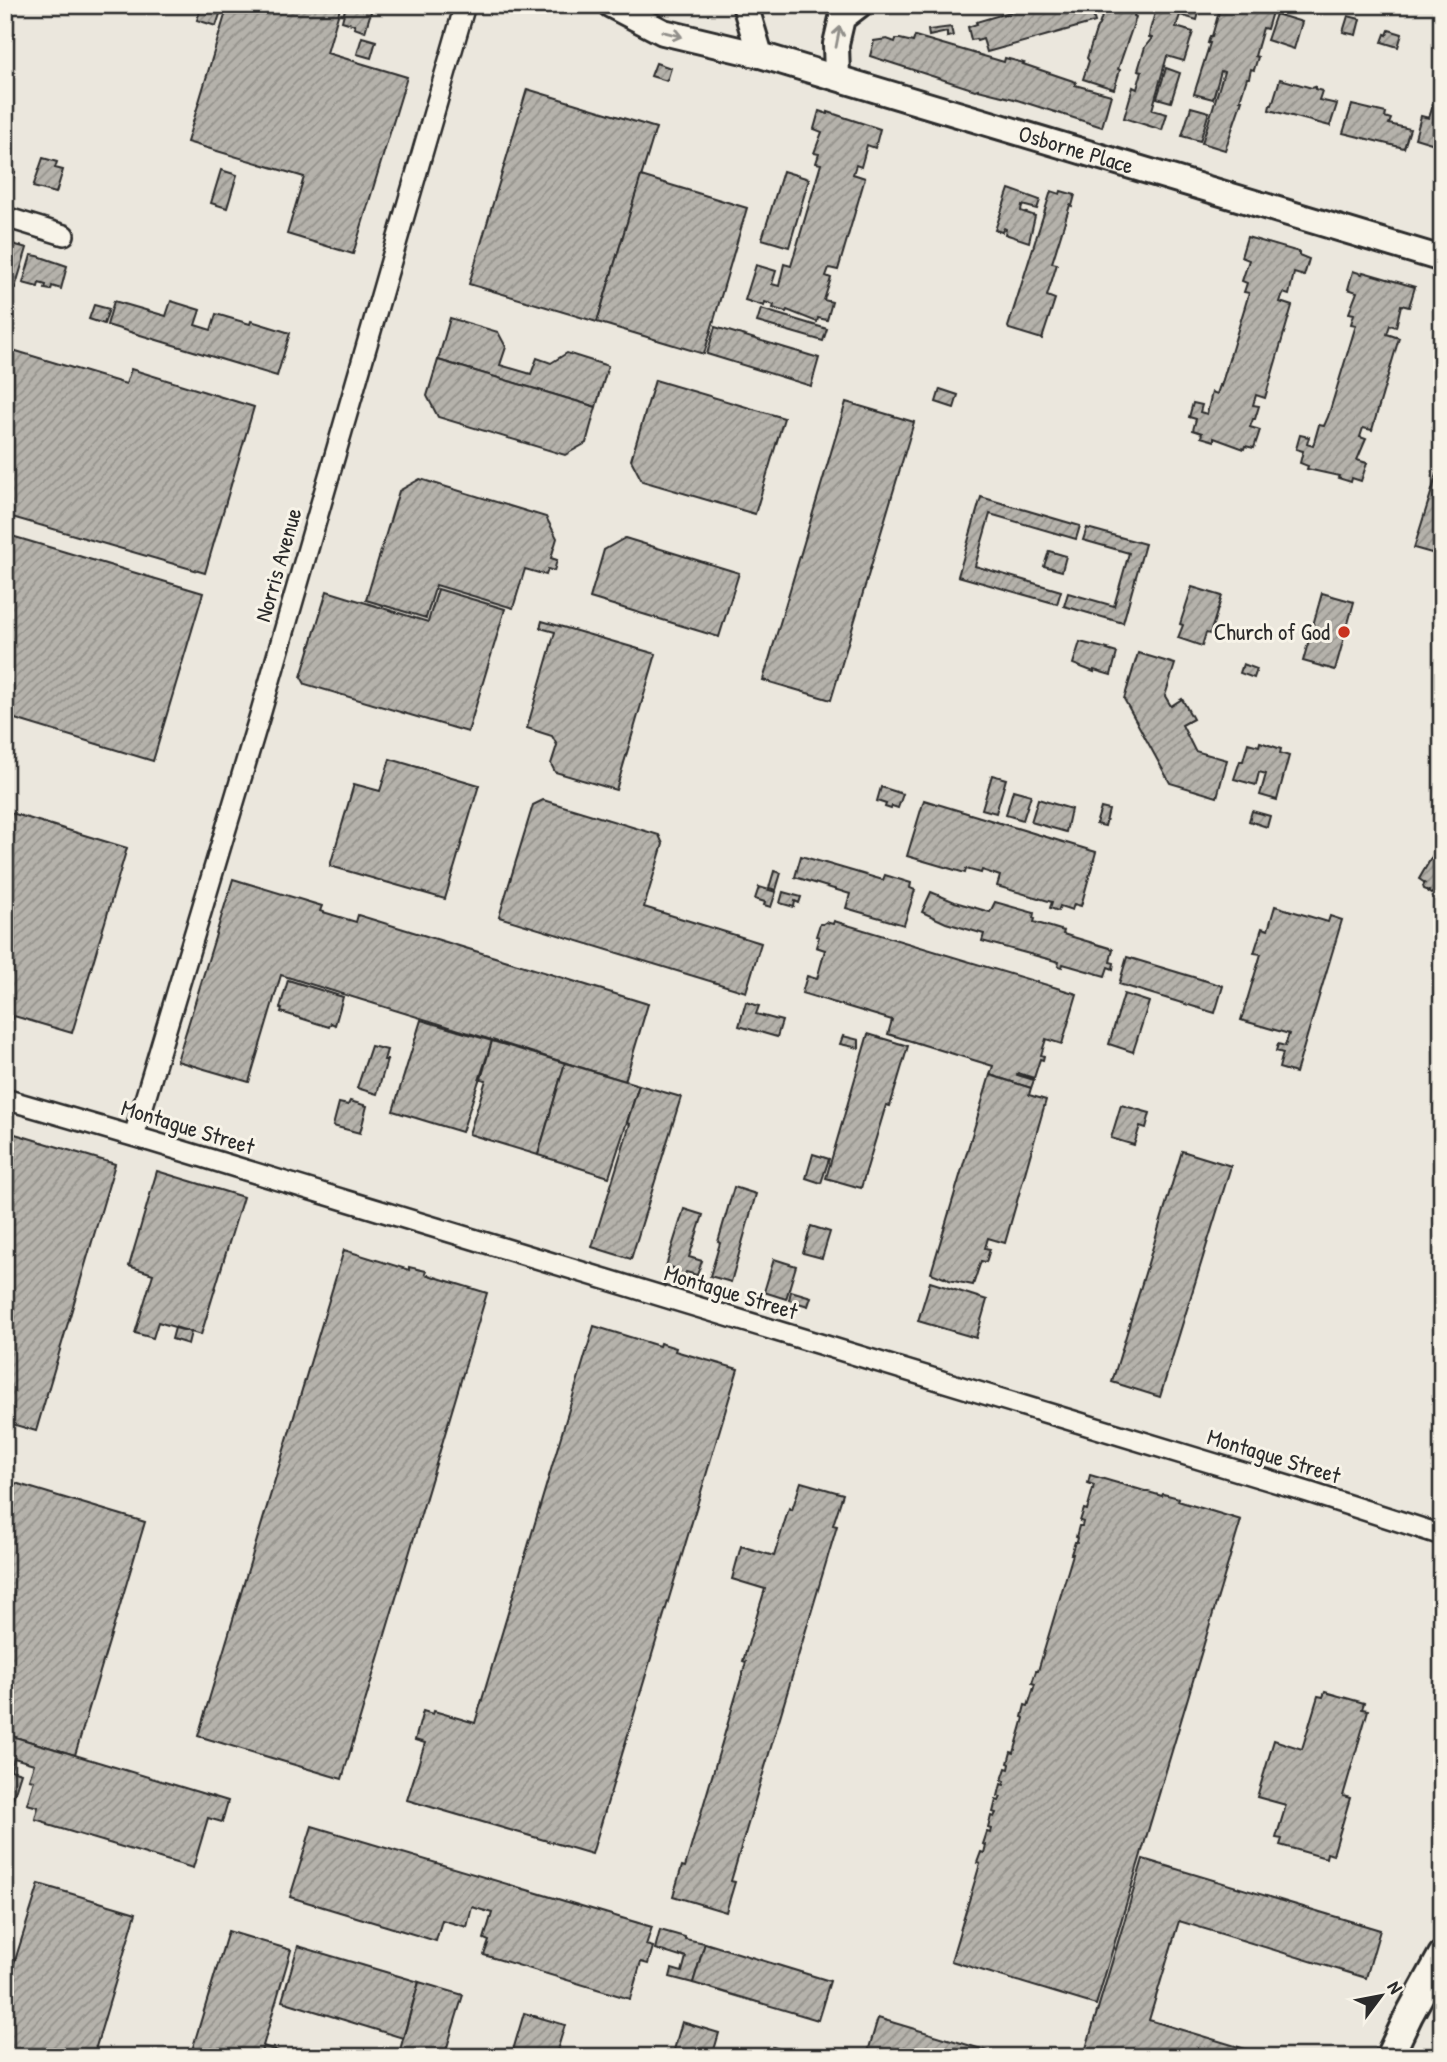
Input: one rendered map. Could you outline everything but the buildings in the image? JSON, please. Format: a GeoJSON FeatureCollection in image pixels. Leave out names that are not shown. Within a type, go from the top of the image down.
{"type":"FeatureCollection","features":[{"type":"Feature","properties":{"kind":"main road"},"geometry":{"type":"LineString","coordinates":[[1389,2057],[1442,1955]]}},
{"type":"Feature","properties":{"kind":"street","name":"Norris Avenue"},"geometry":{"type":"LineString","coordinates":[[134,1136],[260,715],[465,5]]}},
{"type":"Feature","properties":{"kind":"street","name":"Osborne Place"},"geometry":{"type":"LineString","coordinates":[[611,5],[663,32],[760,55],[1442,259]]}},
{"type":"Feature","properties":{"kind":"street"},"geometry":{"type":"LineString","coordinates":[[745,5],[760,55]]}},
{"type":"Feature","properties":{"kind":"street"},"geometry":{"type":"LineString","coordinates":[[837,78],[835,44],[842,18],[859,5]]}},
{"type":"Feature","properties":{"kind":"street"},"geometry":{"type":"LineString","coordinates":[[5,217],[64,235]]}},
{"type":"Feature","properties":{"kind":"street","name":"Montague Street"},"geometry":{"type":"LineString","coordinates":[[5,1099],[1442,1535]]}},
{"type":"Feature","properties":{"kind":"place","name":"Church of God"},"geometry":{"type":"Point","coordinates":[1344,632]}}]}
